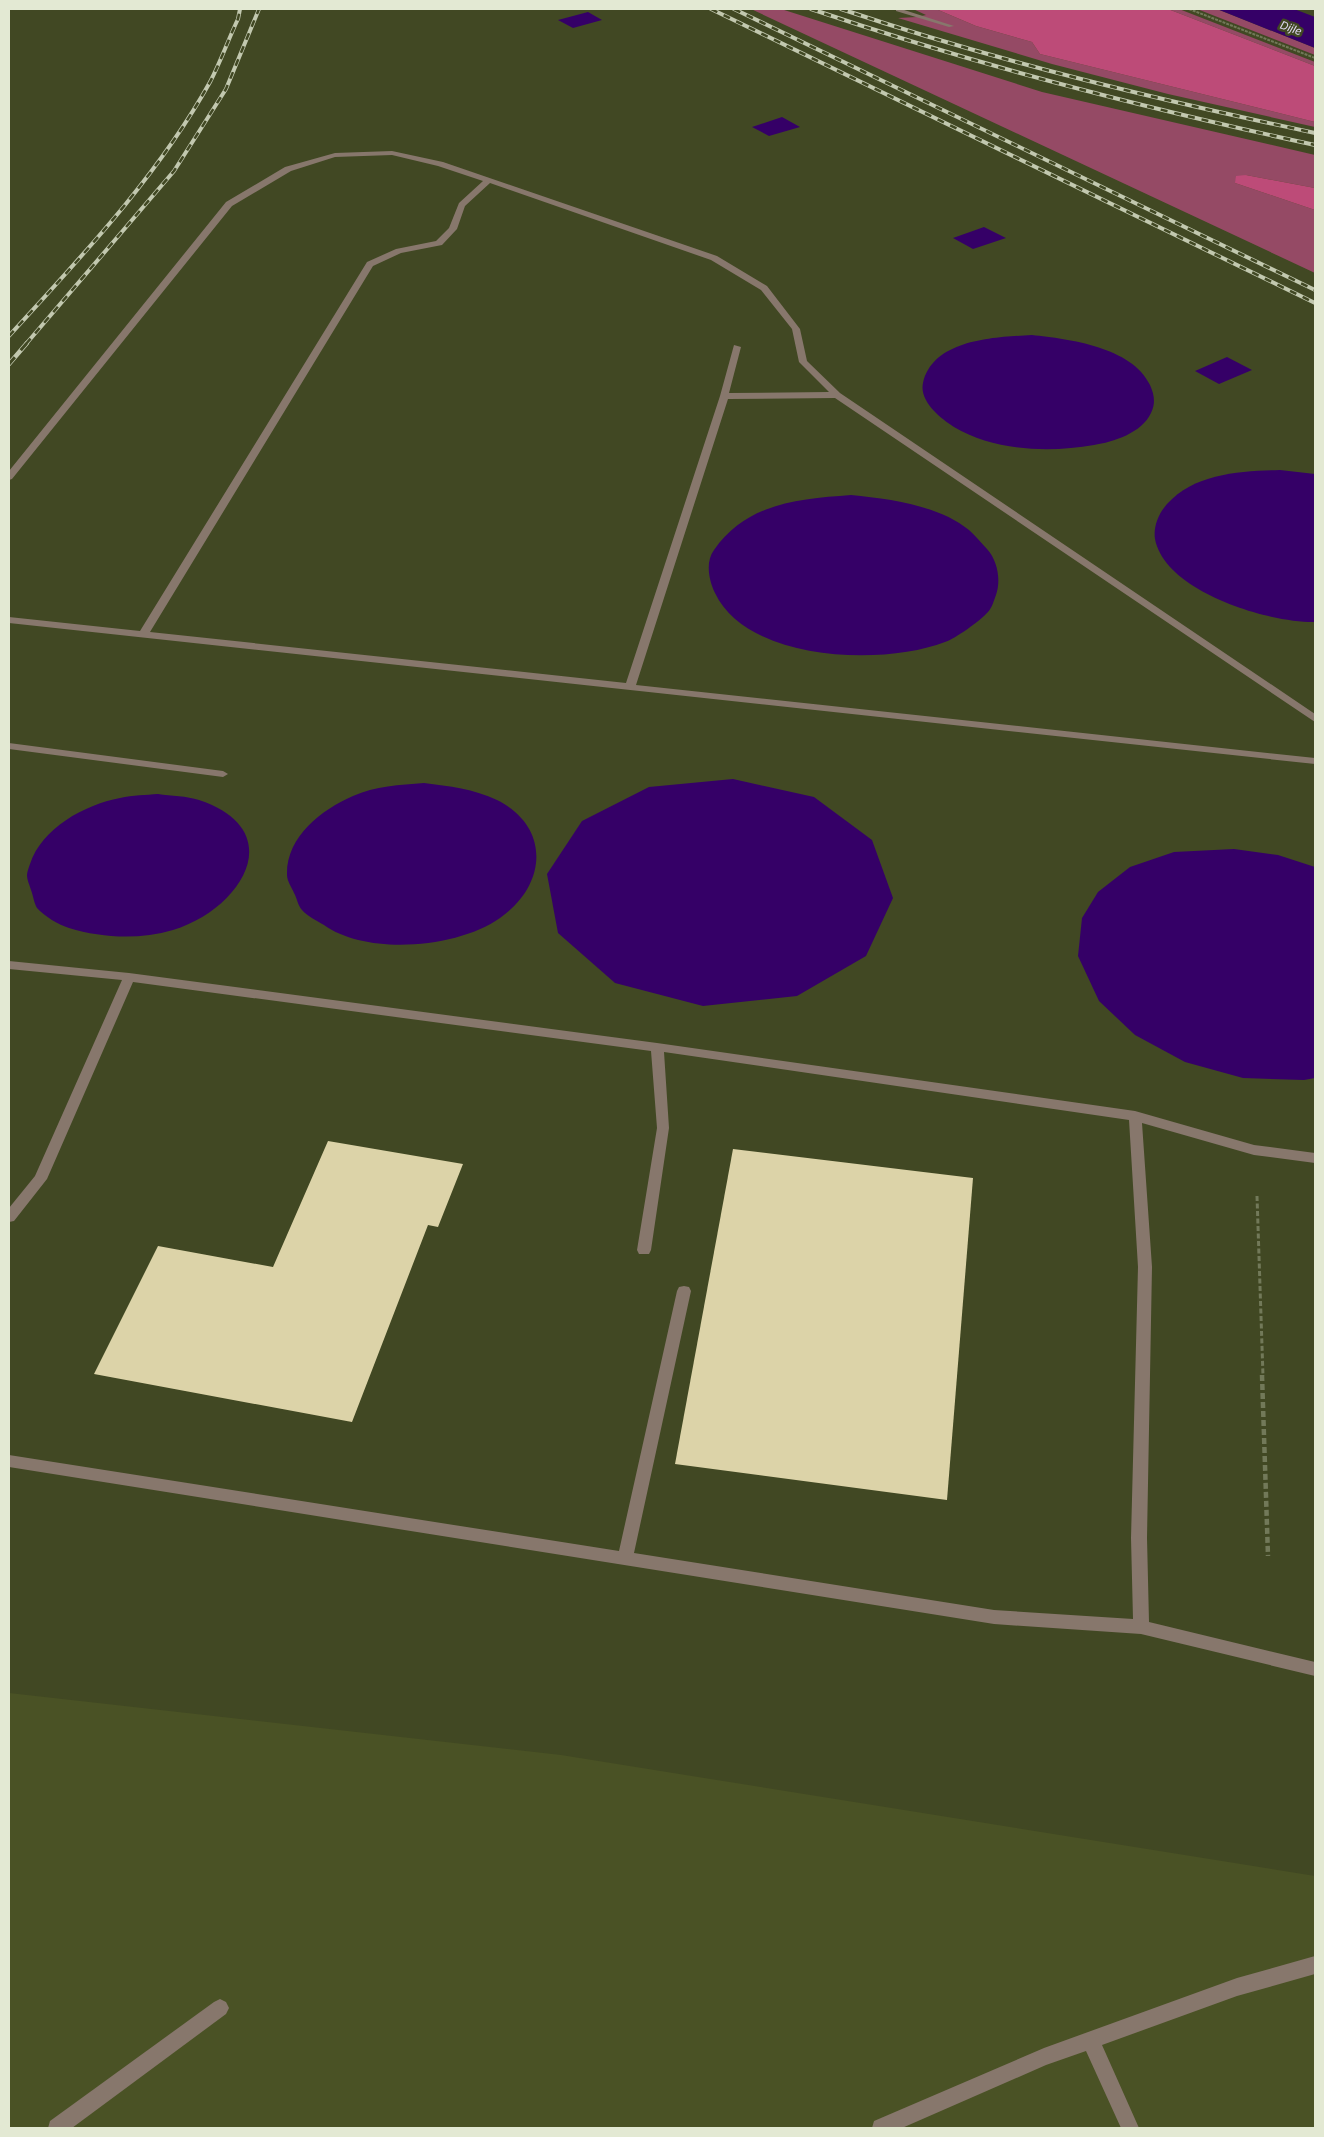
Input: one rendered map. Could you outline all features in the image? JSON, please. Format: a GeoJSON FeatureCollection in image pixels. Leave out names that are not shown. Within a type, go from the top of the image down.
{"type":"FeatureCollection","features":[{"type":"Feature","properties":{"kind":"lane"},"geometry":{"type":"LineString","coordinates":[[897,9],[951,26]]}},
{"type":"Feature","properties":{"kind":"lane"},"geometry":{"type":"LineString","coordinates":[[9,477],[229,204],[288,169],[335,155],[392,153],[440,164],[714,258],[764,288],[796,329],[803,362],[838,396],[1315,719]]}},
{"type":"Feature","properties":{"kind":"lane"},"geometry":{"type":"LineString","coordinates":[[144,633],[370,264],[399,251],[439,243],[453,229],[462,205],[489,180]]}},
{"type":"Feature","properties":{"kind":"lane"},"geometry":{"type":"LineString","coordinates":[[630,686],[724,396],[737,347]]}},
{"type":"Feature","properties":{"kind":"lane"},"geometry":{"type":"LineString","coordinates":[[724,396],[838,396]]}},
{"type":"Feature","properties":{"kind":"lane"},"geometry":{"type":"LineString","coordinates":[[9,620],[144,633],[1315,762]]}},
{"type":"Feature","properties":{"kind":"lane"},"geometry":{"type":"LineString","coordinates":[[9,746],[223,774]]}},
{"type":"Feature","properties":{"kind":"lane"},"geometry":{"type":"LineString","coordinates":[[9,965],[129,977],[657,1047],[1135,1116],[1254,1150],[1315,1158]]}},
{"type":"Feature","properties":{"kind":"lane"},"geometry":{"type":"LineString","coordinates":[[9,1217],[40,1179],[129,977]]}},
{"type":"Feature","properties":{"kind":"lane"},"geometry":{"type":"LineString","coordinates":[[644,1250],[664,1128],[657,1047]]}},
{"type":"Feature","properties":{"kind":"lane"},"geometry":{"type":"LineString","coordinates":[[1135,1116],[1145,1267],[1139,1538],[1140,1627]]}},
{"type":"Feature","properties":{"kind":"lane"},"geometry":{"type":"LineString","coordinates":[[625,1559],[684,1291]]}},
{"type":"Feature","properties":{"kind":"lane"},"geometry":{"type":"LineString","coordinates":[[9,1461],[994,1617],[1140,1627],[1315,1668]]}},
{"type":"Feature","properties":{"kind":"lane"},"geometry":{"type":"LineString","coordinates":[[881,2128],[1044,2057],[1237,1986],[1315,1965]]}},
{"type":"Feature","properties":{"kind":"lane"},"geometry":{"type":"LineString","coordinates":[[58,2128],[220,2008]]}},
{"type":"Feature","properties":{"kind":"lane"},"geometry":{"type":"LineString","coordinates":[[1091,2040],[1130,2128]]}},
{"type":"Feature","properties":{"kind":"path"},"geometry":{"type":"LineString","coordinates":[[1189,9],[1315,58]]}},
{"type":"Feature","properties":{"kind":"path"},"geometry":{"type":"LineString","coordinates":[[1257,1196],[1268,1556]]}},
{"type":"Feature","properties":{"kind":"shaded area"},"geometry":{"type":"Polygon","coordinates":[[[751,9],[781,9],[1042,92],[1315,155],[1315,188],[1246,175],[1235,183],[1315,210],[1315,273],[751,9]]]}},
{"type":"Feature","properties":{"kind":"shaded area"},"geometry":{"type":"Polygon","coordinates":[[[913,9],[936,9],[976,26],[1032,42],[1040,54],[1315,122],[1315,127],[1168,94],[1052,64],[898,18],[926,15],[913,9]]]}},
{"type":"Feature","properties":{"kind":"shaded area"},"geometry":{"type":"Polygon","coordinates":[[[936,9],[1168,9],[1315,66],[1315,122],[1040,54],[1032,42],[976,26],[936,9]]]}},
{"type":"Feature","properties":{"kind":"shaded area"},"geometry":{"type":"Polygon","coordinates":[[[1168,9],[1179,9],[1315,62],[1315,66],[1168,9]]]}},
{"type":"Feature","properties":{"kind":"shaded area"},"geometry":{"type":"Polygon","coordinates":[[[1197,9],[1217,9],[1315,48],[1315,55],[1197,9]]]}},
{"type":"Feature","properties":{"kind":"shaded area"},"geometry":{"type":"Polygon","coordinates":[[[1246,175],[1315,188],[1315,210],[1235,183],[1236,176],[1246,175]]]}},
{"type":"Feature","properties":{"kind":"shaded area"},"geometry":{"type":"Polygon","coordinates":[[[9,1693],[561,1755],[1315,1876],[1315,2128],[9,2128],[9,1693]]]}},
{"type":"Feature","properties":{"kind":"water","name":"Dijle"},"geometry":{"type":"Polygon","coordinates":[[[1217,9],[1294,9],[1315,17],[1315,48],[1217,9]]]}},
{"type":"Feature","properties":{"kind":"water"},"geometry":{"type":"Polygon","coordinates":[[[588,12],[602,20],[573,28],[558,20],[588,12]]]}},
{"type":"Feature","properties":{"kind":"water"},"geometry":{"type":"Polygon","coordinates":[[[782,117],[800,127],[769,136],[752,127],[782,117]]]}},
{"type":"Feature","properties":{"kind":"water"},"geometry":{"type":"Polygon","coordinates":[[[984,227],[1006,238],[973,249],[953,238],[984,227]]]}},
{"type":"Feature","properties":{"kind":"water"},"geometry":{"type":"Polygon","coordinates":[[[1032,335],[1064,339],[1098,347],[1129,362],[1141,372],[1153,392],[1154,406],[1147,420],[1134,431],[1102,444],[1059,449],[1022,448],[986,441],[970,435],[943,419],[927,402],[924,396],[923,383],[929,368],[939,357],[967,343],[984,339],[1032,335]]]}},
{"type":"Feature","properties":{"kind":"water"},"geometry":{"type":"Polygon","coordinates":[[[1227,357],[1252,370],[1219,384],[1195,371],[1227,357]]]}},
{"type":"Feature","properties":{"kind":"water"},"geometry":{"type":"Polygon","coordinates":[[[1280,470],[1315,474],[1315,622],[1272,617],[1247,610],[1222,601],[1198,589],[1178,574],[1163,558],[1155,539],[1157,520],[1161,511],[1178,494],[1191,486],[1205,480],[1234,473],[1280,470]]]}},
{"type":"Feature","properties":{"kind":"water"},"geometry":{"type":"Polygon","coordinates":[[[851,495],[897,501],[928,509],[957,521],[969,530],[991,554],[996,565],[998,584],[993,604],[988,612],[968,629],[945,642],[919,650],[888,654],[854,655],[819,652],[786,645],[756,633],[732,616],[715,593],[709,572],[711,555],[727,534],[742,522],[775,506],[812,499],[851,495]]]}},
{"type":"Feature","properties":{"kind":"water"},"geometry":{"type":"Polygon","coordinates":[[[733,779],[814,797],[872,840],[893,898],[866,956],[797,996],[703,1006],[615,983],[558,933],[547,874],[582,821],[649,787],[733,779]]]}},
{"type":"Feature","properties":{"kind":"water"},"geometry":{"type":"Polygon","coordinates":[[[424,783],[461,788],[488,796],[515,812],[527,826],[534,841],[536,857],[534,874],[527,890],[515,905],[500,918],[482,928],[461,936],[437,942],[412,944],[364,941],[342,935],[304,912],[299,906],[287,875],[288,861],[292,849],[308,826],[329,809],[361,793],[388,786],[424,783]]]}},
{"type":"Feature","properties":{"kind":"water"},"geometry":{"type":"Polygon","coordinates":[[[158,794],[199,800],[227,814],[243,830],[249,849],[246,869],[235,888],[219,905],[197,920],[173,930],[134,936],[107,936],[69,928],[52,920],[37,908],[27,872],[36,851],[54,829],[79,812],[106,801],[130,796],[158,794]]]}},
{"type":"Feature","properties":{"kind":"water"},"geometry":{"type":"Polygon","coordinates":[[[1234,849],[1278,855],[1315,867],[1315,1078],[1304,1080],[1243,1078],[1185,1062],[1135,1035],[1099,1001],[1078,956],[1082,918],[1098,892],[1130,867],[1174,852],[1234,849]]]}},
{"type":"Feature","properties":{"kind":"building"},"geometry":{"type":"Polygon","coordinates":[[[328,1141],[463,1164],[438,1227],[428,1225],[352,1422],[94,1374],[158,1246],[273,1267],[328,1141]]]}},
{"type":"Feature","properties":{"kind":"building"},"geometry":{"type":"Polygon","coordinates":[[[733,1149],[973,1178],[947,1500],[675,1464],[733,1149]]]}},
{"type":"Feature","properties":{"kind":"railway"},"geometry":{"type":"LineString","coordinates":[[9,336],[91,246],[143,183],[167,150],[210,82],[238,19],[240,9]]}},
{"type":"Feature","properties":{"kind":"railway"},"geometry":{"type":"LineString","coordinates":[[26,344],[174,171],[226,89],[259,9]]}},
{"type":"Feature","properties":{"kind":"railway"},"geometry":{"type":"LineString","coordinates":[[711,9],[1315,303]]}},
{"type":"Feature","properties":{"kind":"railway"},"geometry":{"type":"LineString","coordinates":[[734,9],[1315,290]]}},
{"type":"Feature","properties":{"kind":"railway"},"geometry":{"type":"LineString","coordinates":[[811,9],[998,67],[1187,116],[1315,145]]}},
{"type":"Feature","properties":{"kind":"railway"},"geometry":{"type":"LineString","coordinates":[[841,9],[958,46],[1076,78],[1195,107],[1315,133]]}},
{"type":"Feature","properties":{"kind":"railway"},"geometry":{"type":"LineString","coordinates":[[9,364],[27,343]]}}]}
